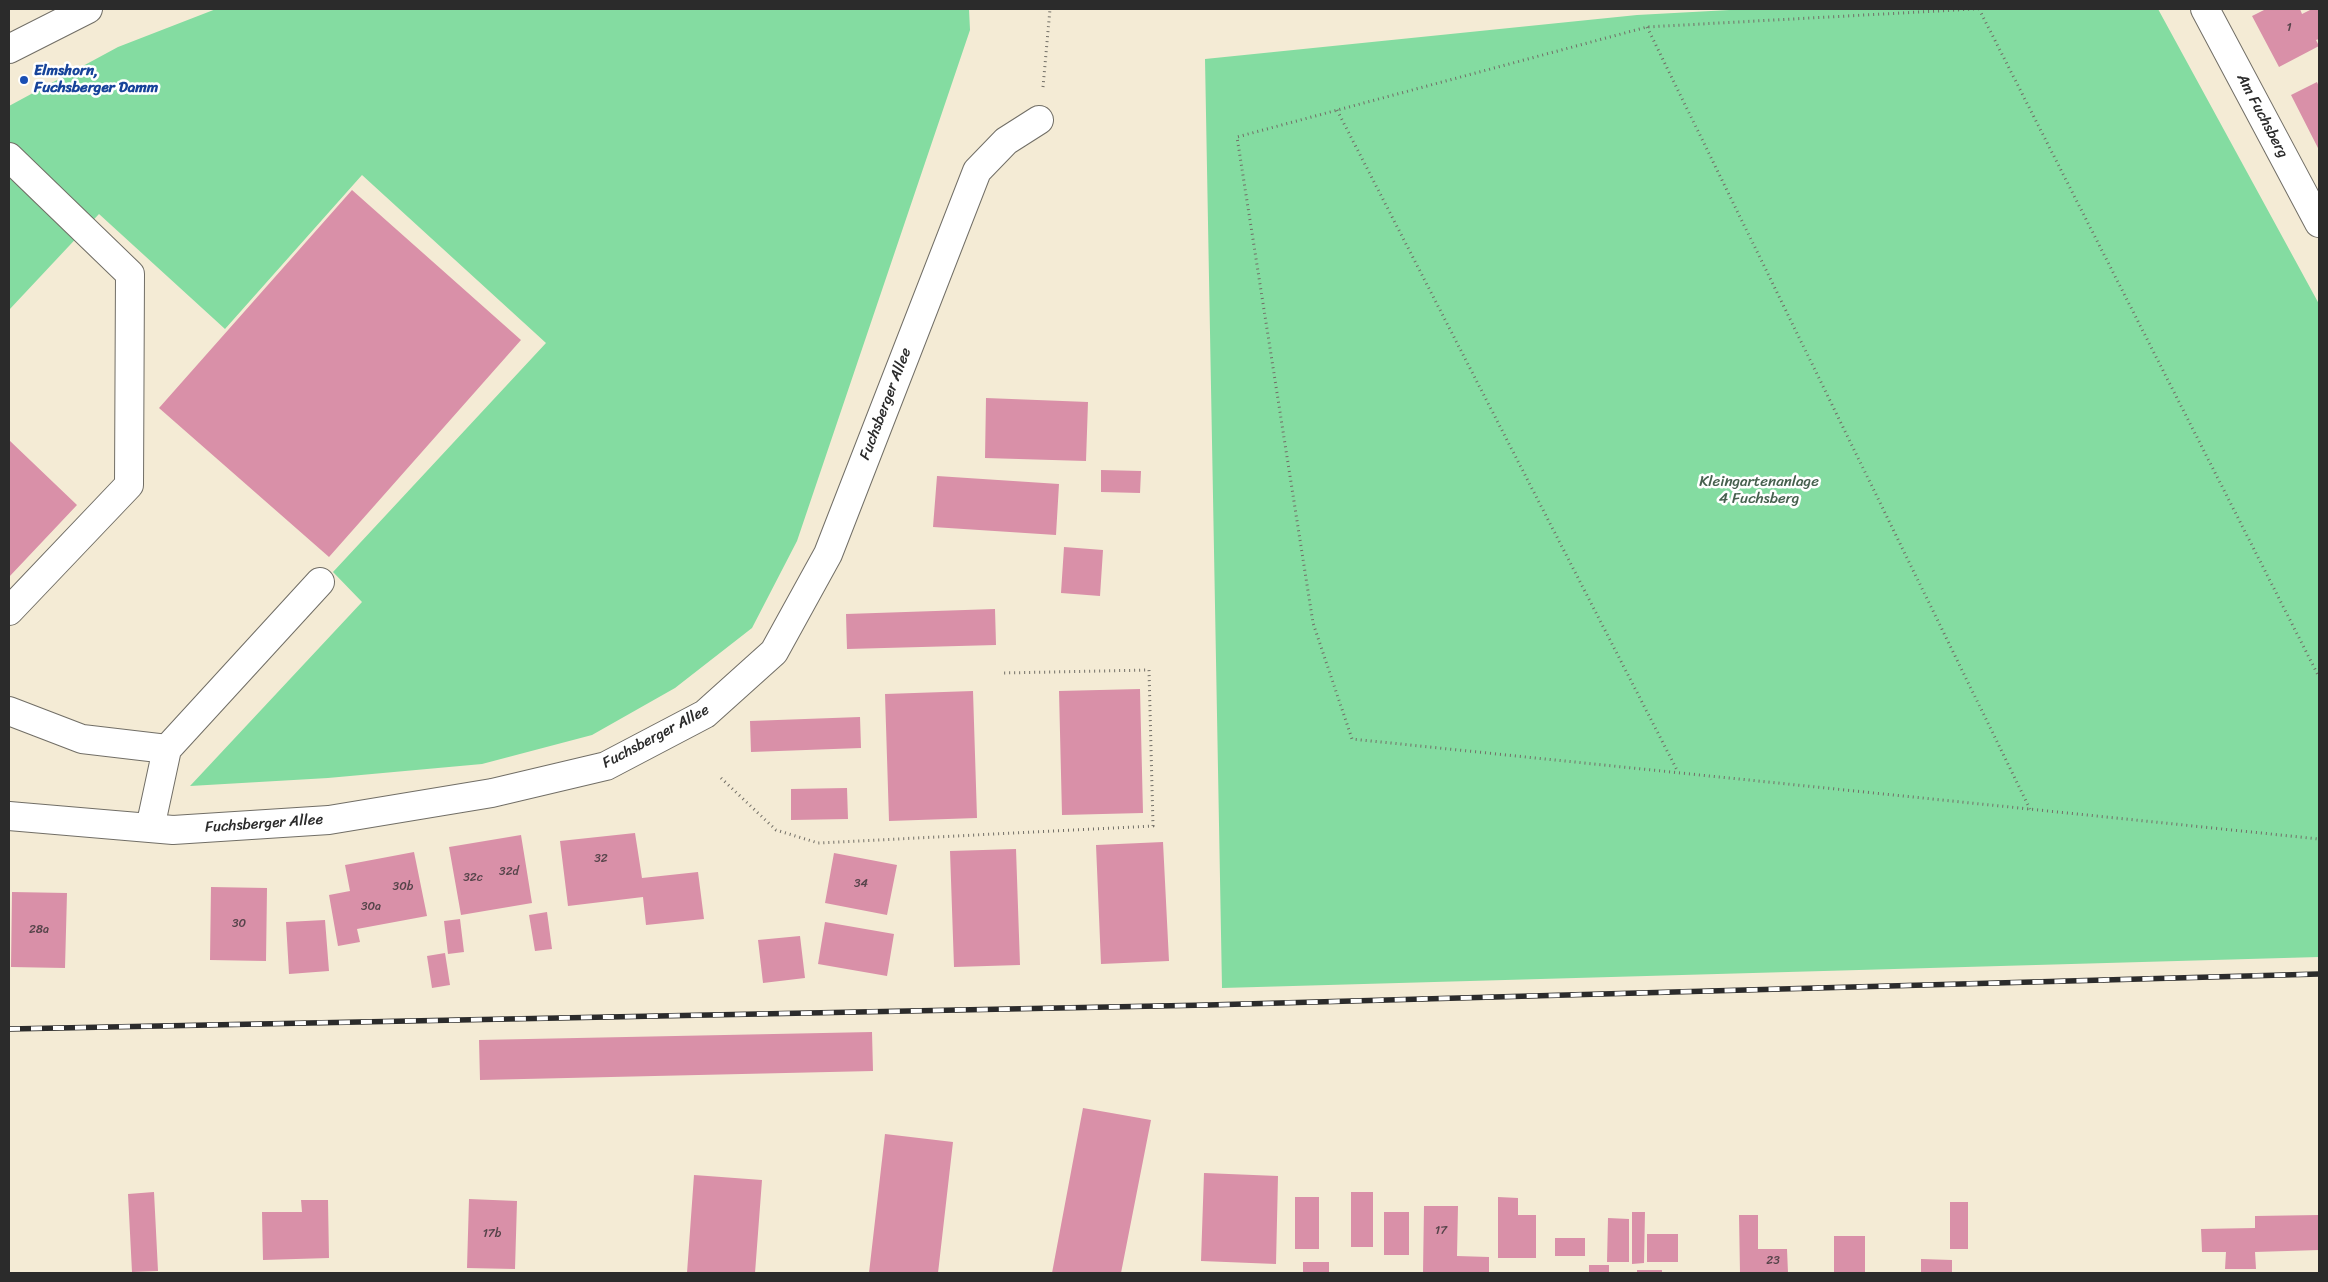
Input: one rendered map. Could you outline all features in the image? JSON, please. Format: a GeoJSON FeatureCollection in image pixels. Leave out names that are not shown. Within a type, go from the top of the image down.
{"type":"FeatureCollection","features":[{"type":"Feature","properties":{"kind":"street"},"geometry":{"type":"LineString","coordinates":[[9,49],[88,9]]}},
{"type":"Feature","properties":{"kind":"street","name":"Am Fuchsberg"},"geometry":{"type":"LineString","coordinates":[[2205,9],[2319,223]]}},
{"type":"Feature","properties":{"kind":"street","name":"Fuchsberger Allee"},"geometry":{"type":"LineString","coordinates":[[9,816],[173,830],[329,820],[492,793],[606,766],[705,714],[774,652],[828,554],[977,171],[1006,141],[1039,120]]}},
{"type":"Feature","properties":{"kind":"street"},"geometry":{"type":"LineString","coordinates":[[9,157],[130,274],[129,485],[9,611]]}},
{"type":"Feature","properties":{"kind":"street"},"geometry":{"type":"LineString","coordinates":[[150,828],[167,749],[320,582]]}},
{"type":"Feature","properties":{"kind":"street"},"geometry":{"type":"LineString","coordinates":[[9,711],[82,739],[167,749]]}},
{"type":"Feature","properties":{"kind":"path"},"geometry":{"type":"LineString","coordinates":[[1039,120],[1050,9]]}},
{"type":"Feature","properties":{"kind":"path"},"geometry":{"type":"LineString","coordinates":[[1974,9],[1647,27],[1237,137],[1313,623],[1352,739],[2319,839]]}},
{"type":"Feature","properties":{"kind":"path"},"geometry":{"type":"LineString","coordinates":[[1979,9],[2319,677]]}},
{"type":"Feature","properties":{"kind":"path"},"geometry":{"type":"LineString","coordinates":[[1647,27],[2030,809]]}},
{"type":"Feature","properties":{"kind":"path"},"geometry":{"type":"LineString","coordinates":[[1337,110],[1678,773]]}},
{"type":"Feature","properties":{"kind":"path"},"geometry":{"type":"LineString","coordinates":[[721,778],[776,830],[818,843],[1153,826],[1149,670],[1003,673]]}},
{"type":"Feature","properties":{"kind":"green space"},"geometry":{"type":"Polygon","coordinates":[[[216,9],[969,9],[970,30],[797,541],[752,628],[675,688],[592,735],[482,764],[328,778],[190,786],[362,602],[333,572],[546,343],[362,175],[225,329],[99,214],[9,310],[9,106],[118,47],[216,9]]]}},
{"type":"Feature","properties":{"kind":"green space","name":"Kleingartenanlage 4 Fuchsberg"},"geometry":{"type":"Polygon","coordinates":[[[1748,9],[2158,9],[2319,304],[2319,957],[1222,988],[1205,59],[1637,15],[1748,9]]]}},
{"type":"Feature","properties":{"kind":"building"},"geometry":{"type":"Polygon","coordinates":[[[2266,9],[2300,9],[2302,14],[2312,9],[2319,9],[2319,39],[2316,40],[2319,46],[2279,67],[2252,16],[2266,9]]]}},
{"type":"Feature","properties":{"kind":"building"},"geometry":{"type":"Polygon","coordinates":[[[2317,82],[2319,87],[2319,150],[2291,95],[2317,82]]]}},
{"type":"Feature","properties":{"kind":"building"},"geometry":{"type":"Polygon","coordinates":[[[352,190],[521,340],[329,557],[159,408],[352,190]]]}},
{"type":"Feature","properties":{"kind":"building"},"geometry":{"type":"Polygon","coordinates":[[[986,398],[1088,402],[1086,461],[985,458],[986,398]]]}},
{"type":"Feature","properties":{"kind":"building"},"geometry":{"type":"Polygon","coordinates":[[[9,440],[77,505],[9,577],[9,440]]]}},
{"type":"Feature","properties":{"kind":"building"},"geometry":{"type":"Polygon","coordinates":[[[1101,470],[1141,471],[1140,493],[1101,492],[1101,470]]]}},
{"type":"Feature","properties":{"kind":"building"},"geometry":{"type":"Polygon","coordinates":[[[937,476],[1059,484],[1056,535],[933,527],[937,476]]]}},
{"type":"Feature","properties":{"kind":"building"},"geometry":{"type":"Polygon","coordinates":[[[1064,547],[1103,550],[1100,596],[1061,593],[1064,547]]]}},
{"type":"Feature","properties":{"kind":"building"},"geometry":{"type":"Polygon","coordinates":[[[995,609],[996,645],[847,649],[846,614],[995,609]]]}},
{"type":"Feature","properties":{"kind":"building"},"geometry":{"type":"Polygon","coordinates":[[[1140,689],[1143,813],[1062,815],[1059,691],[1140,689]]]}},
{"type":"Feature","properties":{"kind":"building"},"geometry":{"type":"Polygon","coordinates":[[[973,691],[977,818],[889,821],[885,694],[973,691]]]}},
{"type":"Feature","properties":{"kind":"building"},"geometry":{"type":"Polygon","coordinates":[[[860,717],[861,748],[751,752],[750,721],[860,717]]]}},
{"type":"Feature","properties":{"kind":"building"},"geometry":{"type":"Polygon","coordinates":[[[847,788],[848,819],[791,820],[791,789],[847,788]]]}},
{"type":"Feature","properties":{"kind":"building"},"geometry":{"type":"Polygon","coordinates":[[[635,833],[642,878],[698,872],[704,919],[646,925],[643,897],[568,906],[560,841],[635,833]]]}},
{"type":"Feature","properties":{"kind":"building"},"geometry":{"type":"Polygon","coordinates":[[[521,835],[532,903],[461,915],[449,847],[521,835]]]}},
{"type":"Feature","properties":{"kind":"building"},"geometry":{"type":"Polygon","coordinates":[[[1163,842],[1169,961],[1101,964],[1096,845],[1163,842]]]}},
{"type":"Feature","properties":{"kind":"building"},"geometry":{"type":"Polygon","coordinates":[[[1016,849],[1020,965],[954,967],[950,851],[1016,849]]]}},
{"type":"Feature","properties":{"kind":"building"},"geometry":{"type":"Polygon","coordinates":[[[414,852],[427,916],[357,929],[360,942],[338,946],[329,895],[350,891],[345,865],[414,852]]]}},
{"type":"Feature","properties":{"kind":"building"},"geometry":{"type":"Polygon","coordinates":[[[834,853],[897,865],[887,915],[825,903],[834,853]]]}},
{"type":"Feature","properties":{"kind":"building"},"geometry":{"type":"Polygon","coordinates":[[[211,887],[267,888],[266,961],[210,960],[211,887]]]}},
{"type":"Feature","properties":{"kind":"building"},"geometry":{"type":"Polygon","coordinates":[[[12,892],[67,893],[65,968],[11,967],[12,892]]]}},
{"type":"Feature","properties":{"kind":"building"},"geometry":{"type":"Polygon","coordinates":[[[547,912],[552,949],[535,951],[529,915],[547,912]]]}},
{"type":"Feature","properties":{"kind":"building"},"geometry":{"type":"Polygon","coordinates":[[[460,919],[464,952],[448,954],[444,921],[460,919]]]}},
{"type":"Feature","properties":{"kind":"building"},"geometry":{"type":"Polygon","coordinates":[[[325,920],[329,971],[289,974],[286,922],[325,920]]]}},
{"type":"Feature","properties":{"kind":"building"},"geometry":{"type":"Polygon","coordinates":[[[825,922],[894,934],[887,976],[818,964],[825,922]]]}},
{"type":"Feature","properties":{"kind":"building"},"geometry":{"type":"Polygon","coordinates":[[[800,936],[805,978],[763,983],[758,940],[800,936]]]}},
{"type":"Feature","properties":{"kind":"building"},"geometry":{"type":"Polygon","coordinates":[[[445,953],[450,985],[432,988],[427,956],[445,953]]]}},
{"type":"Feature","properties":{"kind":"building"},"geometry":{"type":"Polygon","coordinates":[[[872,1032],[873,1071],[480,1080],[479,1040],[872,1032]]]}},
{"type":"Feature","properties":{"kind":"building"},"geometry":{"type":"Polygon","coordinates":[[[1083,1108],[1151,1120],[1121,1273],[1052,1273],[1083,1108]]]}},
{"type":"Feature","properties":{"kind":"building"},"geometry":{"type":"Polygon","coordinates":[[[885,1134],[953,1142],[938,1273],[869,1273],[885,1134]]]}},
{"type":"Feature","properties":{"kind":"building"},"geometry":{"type":"Polygon","coordinates":[[[1204,1173],[1278,1176],[1276,1264],[1201,1261],[1204,1173]]]}},
{"type":"Feature","properties":{"kind":"building"},"geometry":{"type":"Polygon","coordinates":[[[694,1175],[762,1180],[755,1273],[687,1273],[694,1175]]]}},
{"type":"Feature","properties":{"kind":"building"},"geometry":{"type":"Polygon","coordinates":[[[154,1192],[158,1271],[132,1272],[128,1194],[154,1192]]]}},
{"type":"Feature","properties":{"kind":"building"},"geometry":{"type":"Polygon","coordinates":[[[1351,1192],[1373,1192],[1373,1247],[1351,1247],[1351,1192]]]}},
{"type":"Feature","properties":{"kind":"building"},"geometry":{"type":"Polygon","coordinates":[[[1295,1197],[1319,1197],[1319,1249],[1295,1249],[1295,1197]]]}},
{"type":"Feature","properties":{"kind":"building"},"geometry":{"type":"Polygon","coordinates":[[[1498,1197],[1518,1198],[1518,1215],[1536,1215],[1536,1258],[1498,1258],[1498,1197]]]}},
{"type":"Feature","properties":{"kind":"building"},"geometry":{"type":"Polygon","coordinates":[[[469,1199],[517,1201],[515,1269],[467,1268],[469,1199]]]}},
{"type":"Feature","properties":{"kind":"building"},"geometry":{"type":"Polygon","coordinates":[[[301,1200],[328,1200],[329,1258],[263,1260],[262,1212],[302,1212],[301,1200]]]}},
{"type":"Feature","properties":{"kind":"building"},"geometry":{"type":"Polygon","coordinates":[[[1950,1202],[1968,1202],[1968,1249],[1950,1249],[1950,1202]]]}},
{"type":"Feature","properties":{"kind":"building"},"geometry":{"type":"Polygon","coordinates":[[[1424,1206],[1458,1206],[1457,1256],[1489,1257],[1489,1273],[1423,1273],[1424,1206]]]}},
{"type":"Feature","properties":{"kind":"building"},"geometry":{"type":"Polygon","coordinates":[[[1384,1212],[1409,1212],[1409,1255],[1384,1255],[1384,1212]]]}},
{"type":"Feature","properties":{"kind":"building"},"geometry":{"type":"Polygon","coordinates":[[[1632,1212],[1645,1212],[1644,1263],[1632,1264],[1632,1212]]]}},
{"type":"Feature","properties":{"kind":"building"},"geometry":{"type":"Polygon","coordinates":[[[1739,1215],[1758,1215],[1758,1249],[1787,1249],[1788,1273],[1740,1273],[1739,1215]]]}},
{"type":"Feature","properties":{"kind":"building"},"geometry":{"type":"Polygon","coordinates":[[[2319,1215],[2319,1250],[2255,1252],[2256,1269],[2225,1269],[2226,1252],[2202,1252],[2201,1229],[2255,1228],[2255,1216],[2319,1215]]]}},
{"type":"Feature","properties":{"kind":"building"},"geometry":{"type":"Polygon","coordinates":[[[1608,1218],[1629,1219],[1629,1262],[1607,1262],[1608,1218]]]}},
{"type":"Feature","properties":{"kind":"building"},"geometry":{"type":"Polygon","coordinates":[[[1647,1234],[1678,1234],[1678,1262],[1647,1262],[1647,1234]]]}},
{"type":"Feature","properties":{"kind":"building"},"geometry":{"type":"Polygon","coordinates":[[[1834,1236],[1865,1236],[1865,1273],[1834,1273],[1834,1236]]]}},
{"type":"Feature","properties":{"kind":"building"},"geometry":{"type":"Polygon","coordinates":[[[1555,1238],[1585,1238],[1585,1256],[1555,1256],[1555,1238]]]}},
{"type":"Feature","properties":{"kind":"building"},"geometry":{"type":"Polygon","coordinates":[[[1921,1259],[1952,1260],[1952,1273],[1921,1273],[1921,1259]]]}},
{"type":"Feature","properties":{"kind":"building"},"geometry":{"type":"Polygon","coordinates":[[[1303,1262],[1329,1262],[1329,1273],[1303,1273],[1303,1262]]]}},
{"type":"Feature","properties":{"kind":"building"},"geometry":{"type":"Polygon","coordinates":[[[1589,1265],[1609,1265],[1609,1273],[1589,1273],[1589,1265]]]}},
{"type":"Feature","properties":{"kind":"building"},"geometry":{"type":"Polygon","coordinates":[[[1637,1270],[1662,1270],[1662,1273],[1637,1273],[1637,1270]]]}},
{"type":"Feature","properties":{"kind":"railway"},"geometry":{"type":"LineString","coordinates":[[9,1029],[1208,1005],[2319,974]]}},
{"type":"Feature","properties":{"kind":"place","name":"Elmshorn, Fuchsberger Damm"},"geometry":{"type":"Point","coordinates":[24,80]}}]}
